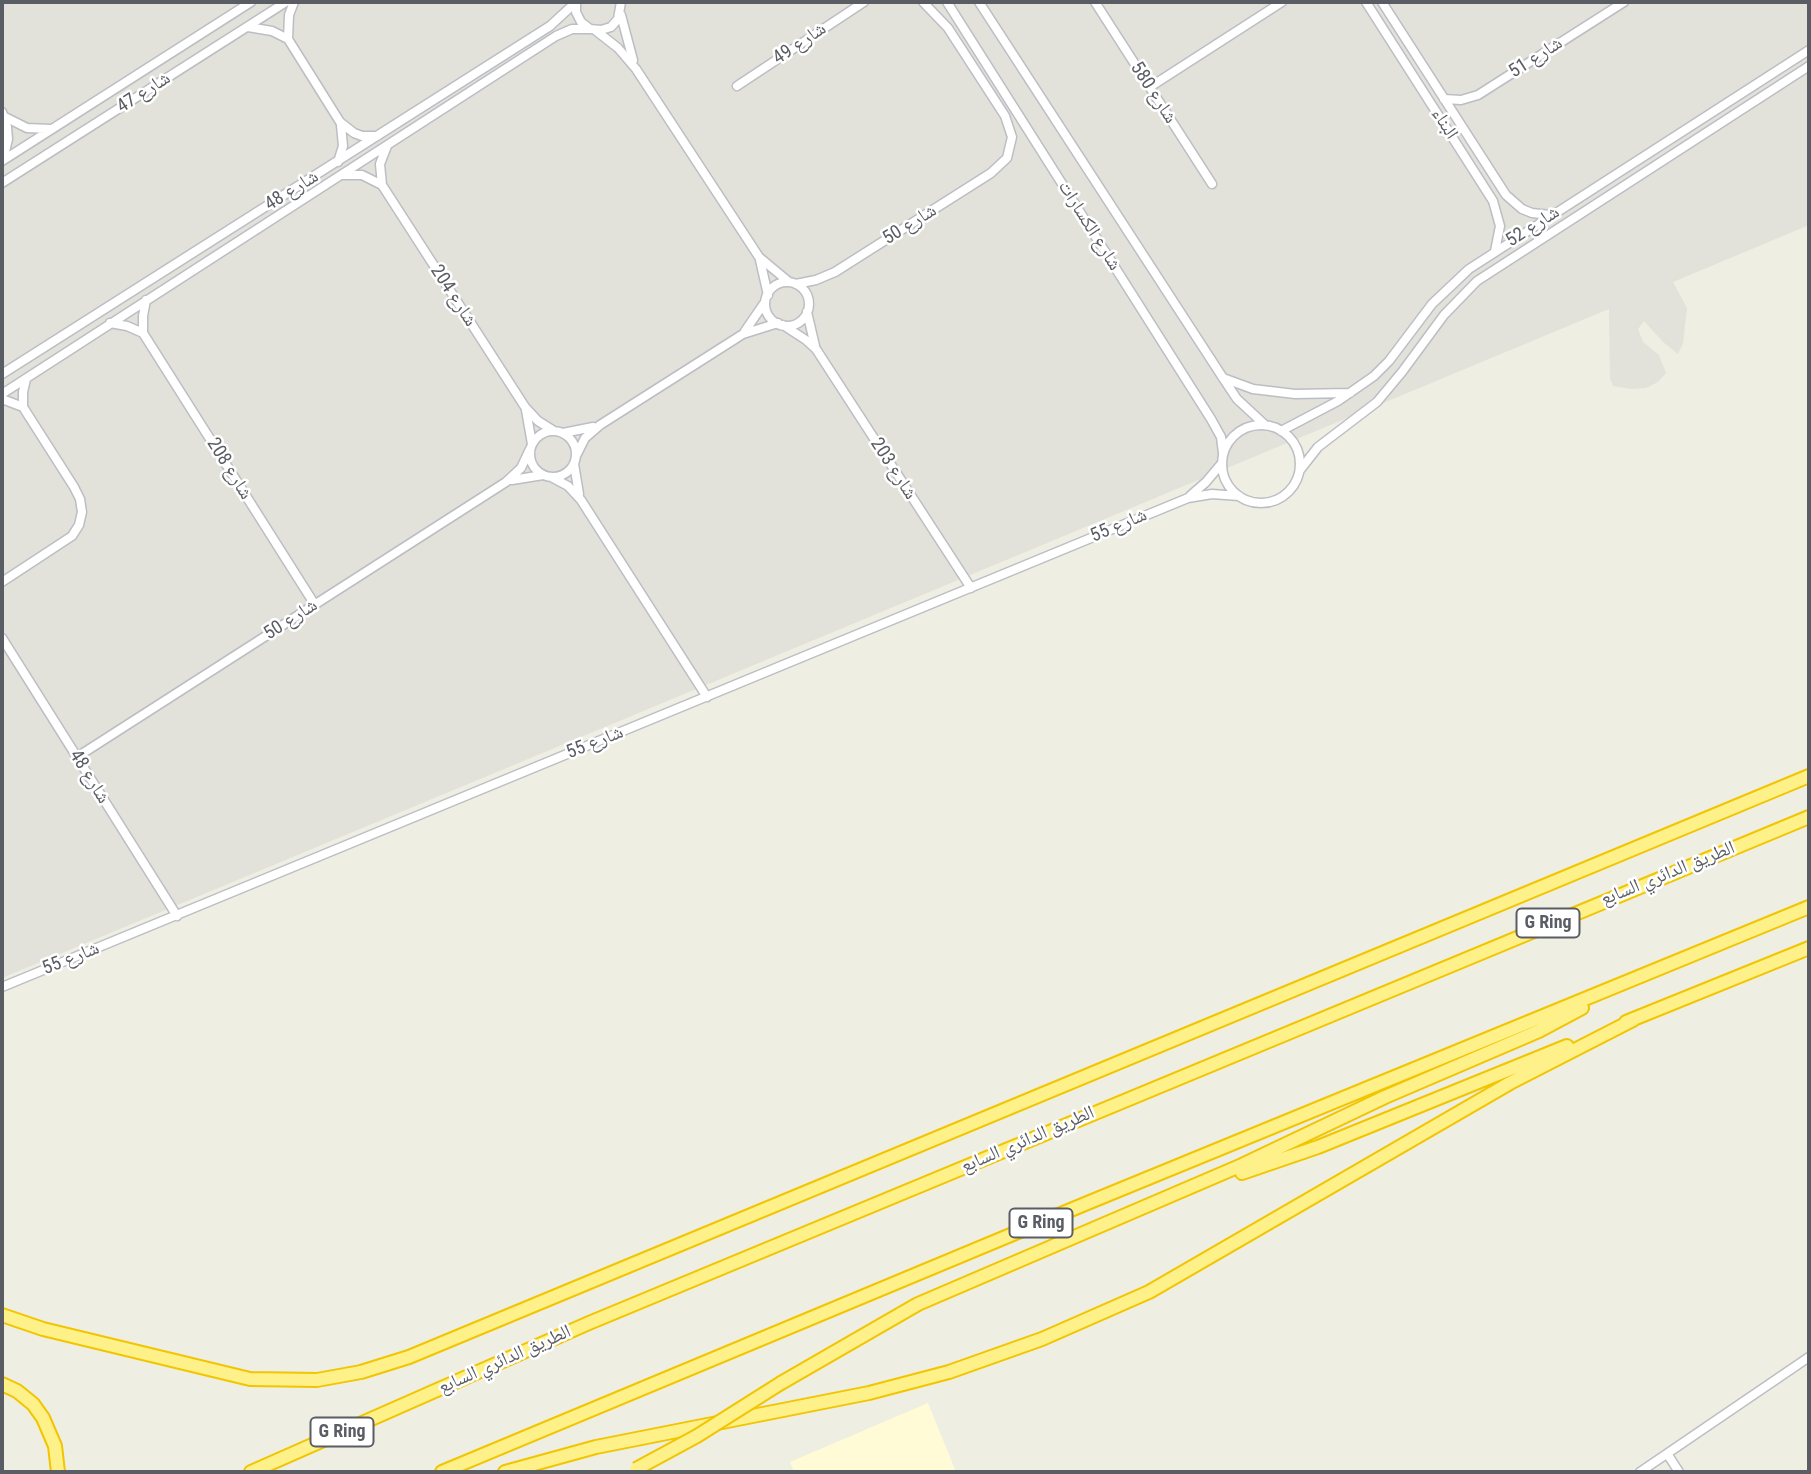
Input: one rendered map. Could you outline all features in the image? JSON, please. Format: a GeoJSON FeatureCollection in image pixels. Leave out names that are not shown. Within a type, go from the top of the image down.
{"type":"FeatureCollection","features":[{"type":"Feature","properties":{"kind":"highway"},"geometry":{"type":"LineString","coordinates":[[2,1322],[43,1329],[250,1379],[317,1380],[361,1372],[421,1352],[1809,776]]}},
{"type":"Feature","properties":{"kind":"highway","name":"الطريق الدائري السابع"},"geometry":{"type":"LineString","coordinates":[[251,1472],[589,1322],[1809,817]]}},
{"type":"Feature","properties":{"kind":"highway","name":"G Ring"},"geometry":{"type":"LineString","coordinates":[[442,1472],[1809,907]]}},
{"type":"Feature","properties":{"kind":"highway"},"geometry":{"type":"LineString","coordinates":[[1165,1199],[1318,1147],[1809,948]]}},
{"type":"Feature","properties":{"kind":"highway"},"geometry":{"type":"LineString","coordinates":[[631,1471],[697,1436],[781,1383],[918,1304],[1165,1199],[1385,1097],[1539,1031],[1641,976]]}},
{"type":"Feature","properties":{"kind":"highway"},"geometry":{"type":"LineString","coordinates":[[505,1472],[596,1447],[869,1393],[950,1372],[1042,1339],[1149,1292],[1510,1083],[1633,1020]]}},
{"type":"Feature","properties":{"kind":"highway"},"geometry":{"type":"LineString","coordinates":[[2,1315],[43,1329]]}},
{"type":"Feature","properties":{"kind":"highway"},"geometry":{"type":"LineString","coordinates":[[2,1384],[17,1391],[33,1404],[43,1418],[55,1446],[58,1472]]}},
{"type":"Feature","properties":{"kind":"street"},"geometry":{"type":"LineString","coordinates":[[231,15],[239,2]]}},
{"type":"Feature","properties":{"kind":"street","name":"شارع 47"},"geometry":{"type":"LineString","coordinates":[[2,161],[251,2]]}},
{"type":"Feature","properties":{"kind":"street","name":"شارع 47"},"geometry":{"type":"LineString","coordinates":[[2,183],[286,2]]}},
{"type":"Feature","properties":{"kind":"street"},"geometry":{"type":"LineString","coordinates":[[288,39],[289,15],[294,2]]}},
{"type":"Feature","properties":{"kind":"street"},"geometry":{"type":"LineString","coordinates":[[576,2],[578,18],[618,48],[636,69],[759,257],[764,269],[768,314],[780,324]]}},
{"type":"Feature","properties":{"kind":"street","name":"شارع 48"},"geometry":{"type":"LineString","coordinates":[[2,374],[550,26],[576,2]]}},
{"type":"Feature","properties":{"kind":"street","name":"شارع 49"},"geometry":{"type":"LineString","coordinates":[[737,86],[864,2]]}},
{"type":"Feature","properties":{"kind":"street"},"geometry":{"type":"LineString","coordinates":[[923,2],[941,20]]}},
{"type":"Feature","properties":{"kind":"street"},"geometry":{"type":"LineString","coordinates":[[933,2],[941,20]]}},
{"type":"Feature","properties":{"kind":"street","name":"شارع الكسارات"},"geometry":{"type":"LineString","coordinates":[[947,2],[1211,419],[1221,437],[1222,463]]}},
{"type":"Feature","properties":{"kind":"street","name":"شارع الكسارات"},"geometry":{"type":"LineString","coordinates":[[979,2],[1237,398],[1265,425],[1281,430]]}},
{"type":"Feature","properties":{"kind":"street","name":"شارع 580"},"geometry":{"type":"LineString","coordinates":[[1095,2],[1212,184]]}},
{"type":"Feature","properties":{"kind":"street"},"geometry":{"type":"LineString","coordinates":[[1150,87],[1282,2]]}},
{"type":"Feature","properties":{"kind":"street","name":"البناء"},"geometry":{"type":"LineString","coordinates":[[1366,2],[1493,201],[1500,226],[1494,252]]}},
{"type":"Feature","properties":{"kind":"street","name":"البناء"},"geometry":{"type":"LineString","coordinates":[[1382,2],[1513,202],[1532,213],[1553,214]]}},
{"type":"Feature","properties":{"kind":"street","name":"شارع 51"},"geometry":{"type":"LineString","coordinates":[[1444,99],[1461,100],[1478,95],[1624,2]]}},
{"type":"Feature","properties":{"kind":"street"},"geometry":{"type":"LineString","coordinates":[[593,29],[611,26],[622,6]]}},
{"type":"Feature","properties":{"kind":"street"},"geometry":{"type":"LineString","coordinates":[[622,6],[626,42],[636,69]]}},
{"type":"Feature","properties":{"kind":"street","name":"شارع 50"},"geometry":{"type":"LineString","coordinates":[[793,283],[817,281],[835,272],[1000,167],[1011,148],[1010,126],[1005,116],[941,20]]}},
{"type":"Feature","properties":{"kind":"street"},"geometry":{"type":"LineString","coordinates":[[246,27],[264,28],[288,39],[340,122],[344,138],[338,162]]}},
{"type":"Feature","properties":{"kind":"street","name":"شارع 48"},"geometry":{"type":"LineString","coordinates":[[23,407],[2,397],[110,323],[556,36],[572,29],[593,29]]}},
{"type":"Feature","properties":{"kind":"street","name":"شارع 52"},"geometry":{"type":"LineString","coordinates":[[1281,430],[1338,401],[1374,376],[1450,285],[1494,252],[1809,50]]}},
{"type":"Feature","properties":{"kind":"street","name":"شارع 52"},"geometry":{"type":"LineString","coordinates":[[1300,470],[1318,447],[1377,402],[1444,315],[1477,281],[1809,66]]}},
{"type":"Feature","properties":{"kind":"street"},"geometry":{"type":"LineString","coordinates":[[3,114],[27,128],[52,129]]}},
{"type":"Feature","properties":{"kind":"street"},"geometry":{"type":"LineString","coordinates":[[2,161],[8,139],[3,114]]}},
{"type":"Feature","properties":{"kind":"street"},"geometry":{"type":"LineString","coordinates":[[340,122],[362,136],[380,135]]}},
{"type":"Feature","properties":{"kind":"street"},"geometry":{"type":"LineString","coordinates":[[382,185],[380,164],[389,144]]}},
{"type":"Feature","properties":{"kind":"street"},"geometry":{"type":"LineString","coordinates":[[341,175],[362,175],[382,185]]}},
{"type":"Feature","properties":{"kind":"street","name":"شارع 204"},"geometry":{"type":"LineString","coordinates":[[382,185],[525,407],[538,421],[559,432]]}},
{"type":"Feature","properties":{"kind":"street"},"geometry":{"type":"LineString","coordinates":[[547,476],[564,474],[575,460],[585,438],[600,425],[743,334],[800,321],[807,312],[807,296],[759,257]]}},
{"type":"Feature","properties":{"kind":"street"},"geometry":{"type":"LineString","coordinates":[[743,334],[776,285],[793,283]]}},
{"type":"Feature","properties":{"kind":"street"},"geometry":{"type":"LineString","coordinates":[[110,323],[143,333],[146,300]]}},
{"type":"Feature","properties":{"kind":"street","name":"شارع 203"},"geometry":{"type":"LineString","coordinates":[[807,312],[816,349]]}},
{"type":"Feature","properties":{"kind":"street","name":"شارع 203"},"geometry":{"type":"LineString","coordinates":[[780,324],[816,349],[971,588]]}},
{"type":"Feature","properties":{"kind":"street","name":"شارع 208"},"geometry":{"type":"LineString","coordinates":[[143,333],[315,605]]}},
{"type":"Feature","properties":{"kind":"street"},"geometry":{"type":"LineString","coordinates":[[1223,378],[1254,389],[1295,394],[1350,393]]}},
{"type":"Feature","properties":{"kind":"street"},"geometry":{"type":"LineString","coordinates":[[2,582],[72,536],[82,512],[74,487],[23,407],[26,379]]}},
{"type":"Feature","properties":{"kind":"street","name":"شارع 204"},"geometry":{"type":"LineString","coordinates":[[525,407],[531,447]]}},
{"type":"Feature","properties":{"kind":"street"},"geometry":{"type":"LineString","coordinates":[[600,425],[545,432],[537,437],[531,447],[532,465],[568,486],[581,500],[707,697]]}},
{"type":"Feature","properties":{"kind":"street"},"geometry":{"type":"LineString","coordinates":[[1223,453],[1228,443],[1244,429],[1265,425]]}},
{"type":"Feature","properties":{"kind":"street"},"geometry":{"type":"LineString","coordinates":[[1222,463],[1223,476],[1229,487],[1239,496],[1253,502],[1276,500],[1294,485],[1300,470],[1298,452],[1281,430]]}},
{"type":"Feature","properties":{"kind":"street"},"geometry":{"type":"LineString","coordinates":[[559,432],[573,442],[581,500]]}},
{"type":"Feature","properties":{"kind":"street","name":"شارع 50"},"geometry":{"type":"LineString","coordinates":[[77,757],[506,482],[521,468],[531,447]]}},
{"type":"Feature","properties":{"kind":"street","name":"شارع 55"},"geometry":{"type":"LineString","coordinates":[[1188,498],[1222,463]]}},
{"type":"Feature","properties":{"kind":"street","name":"شارع 50"},"geometry":{"type":"LineString","coordinates":[[506,482],[524,477],[547,476]]}},
{"type":"Feature","properties":{"kind":"street","name":"شارع 55"},"geometry":{"type":"LineString","coordinates":[[2,987],[1188,498],[1212,494],[1239,496]]}},
{"type":"Feature","properties":{"kind":"street","name":"شارع 48"},"geometry":{"type":"LineString","coordinates":[[2,638],[177,916]]}},
{"type":"Feature","properties":{"kind":"street"},"geometry":{"type":"LineString","coordinates":[[1640,1472],[1809,1357]]}},
{"type":"Feature","properties":{"kind":"street"},"geometry":{"type":"LineString","coordinates":[[1668,1455],[1679,1472]]}},
{"type":"Feature","properties":{"kind":"shaded area"},"geometry":{"type":"Polygon","coordinates":[[[2,2],[1809,2],[1809,225],[1673,282],[1687,308],[1683,343],[1678,354],[1644,321],[1638,329],[1643,342],[1659,355],[1666,373],[1658,382],[1646,388],[1613,386],[1610,379],[1609,309],[2,978],[2,2]]]}},
{"type":"Feature","properties":{"kind":"shaded area"},"geometry":{"type":"Polygon","coordinates":[[[928,1403],[956,1472],[794,1472],[790,1462],[928,1403]]]}}]}
